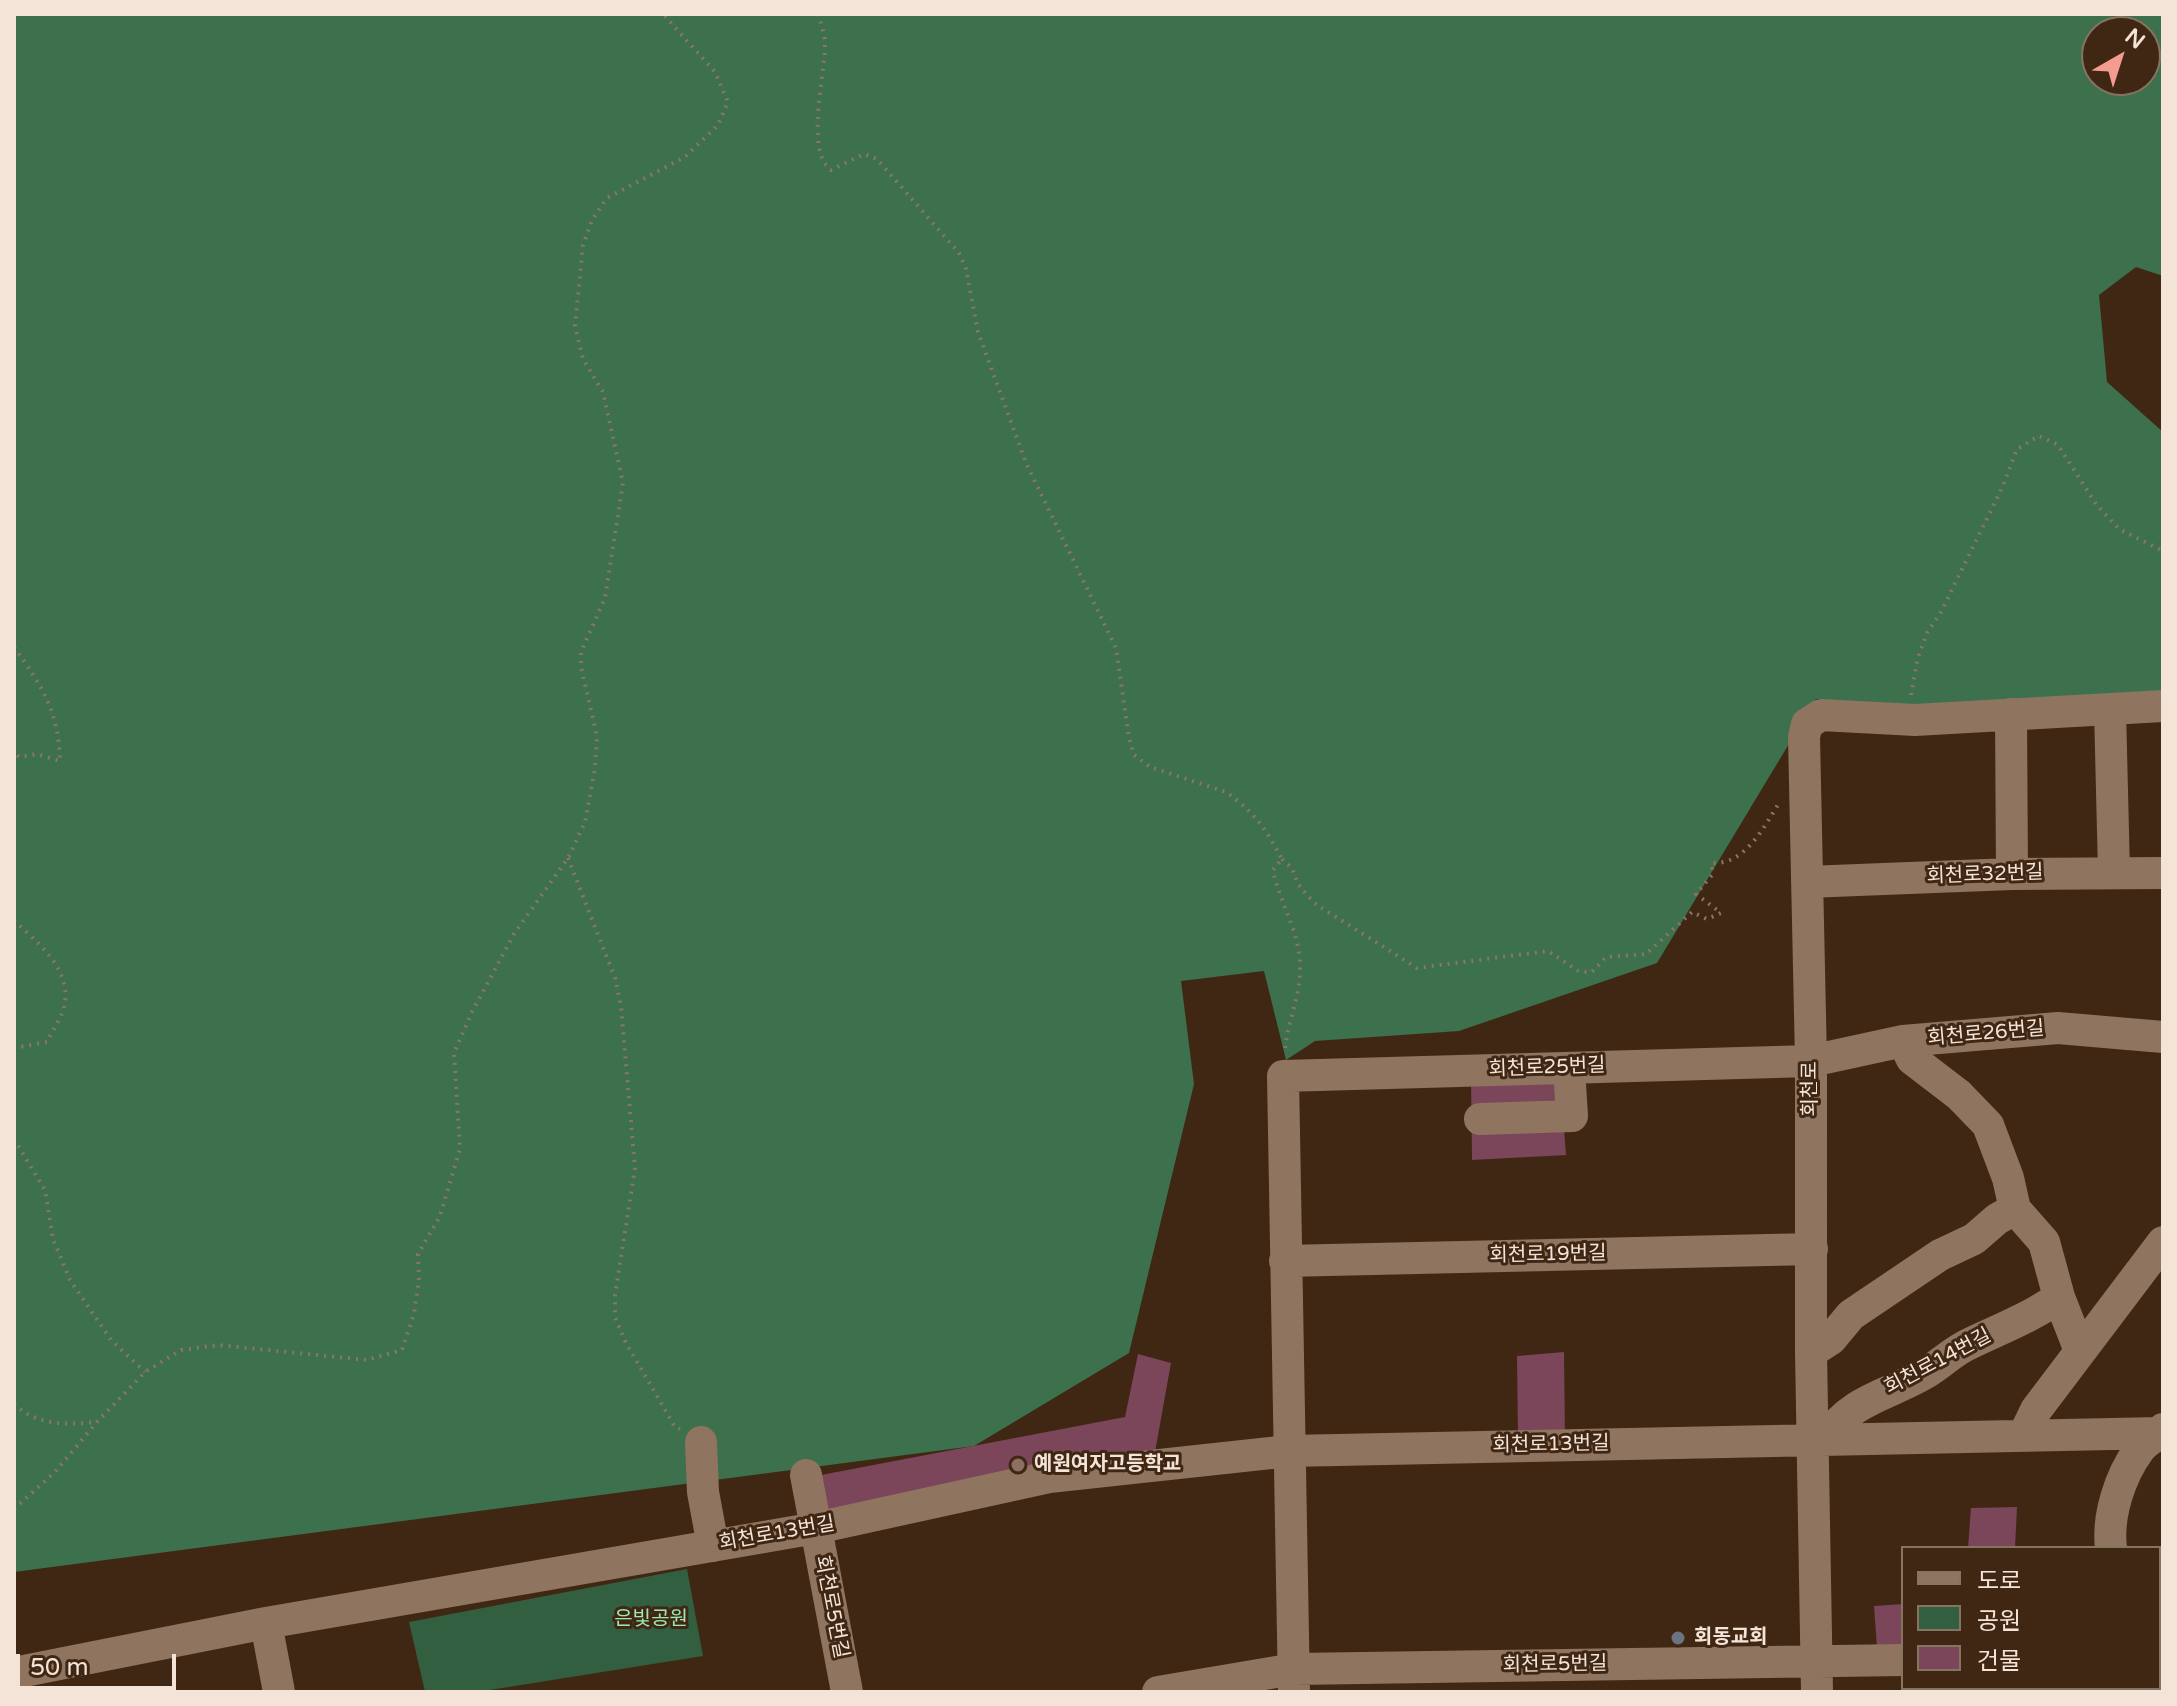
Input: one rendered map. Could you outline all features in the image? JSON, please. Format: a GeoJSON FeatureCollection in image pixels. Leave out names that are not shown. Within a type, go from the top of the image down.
{"type":"FeatureCollection","features":[{"type":"Feature","properties":{"kind":"street","name":"회천로"},"geometry":{"type":"LineString","coordinates":[[1817,1677],[1819,1438],[1811,1352],[1811,1061],[1804,737],[1807,724],[1821,715],[1915,720],[2163,706]]}},
{"type":"Feature","properties":{"kind":"street"},"geometry":{"type":"LineString","coordinates":[[2110,709],[2114,873]]}},
{"type":"Feature","properties":{"kind":"street"},"geometry":{"type":"LineString","coordinates":[[2011,714],[2012,874]]}},
{"type":"Feature","properties":{"kind":"street","name":"회천로32번길"},"geometry":{"type":"LineString","coordinates":[[1807,882],[2012,874],[2163,873]]}},
{"type":"Feature","properties":{"kind":"street","name":"회천로26번길"},"geometry":{"type":"LineString","coordinates":[[1811,1061],[1903,1041],[2058,1028],[2163,1037]]}},
{"type":"Feature","properties":{"kind":"street"},"geometry":{"type":"LineString","coordinates":[[1903,1041],[1912,1059],[1959,1095],[1988,1125],[2008,1178],[2015,1209],[2044,1242],[2059,1297],[2080,1351]]}},
{"type":"Feature","properties":{"kind":"street","name":"회천로25번길"},"geometry":{"type":"LineString","coordinates":[[1283,1076],[1811,1061]]}},
{"type":"Feature","properties":{"kind":"street"},"geometry":{"type":"LineString","coordinates":[[1480,1119],[1572,1116],[1569,1068]]}},
{"type":"Feature","properties":{"kind":"street"},"geometry":{"type":"LineString","coordinates":[[1283,1076],[1294,1680]]}},
{"type":"Feature","properties":{"kind":"street"},"geometry":{"type":"LineString","coordinates":[[1811,1352],[1831,1339],[1851,1315],[1940,1255],[1974,1239],[1997,1219],[2015,1209]]}},
{"type":"Feature","properties":{"kind":"street"},"geometry":{"type":"LineString","coordinates":[[2024,1435],[2036,1410],[2163,1242]]}},
{"type":"Feature","properties":{"kind":"street","name":"회천로19번길"},"geometry":{"type":"LineString","coordinates":[[1285,1261],[1812,1249]]}},
{"type":"Feature","properties":{"kind":"street","name":"회천로14번길"},"geometry":{"type":"LineString","coordinates":[[1819,1438],[1867,1399],[1924,1374],[1961,1348],[2042,1310],[2059,1297]]}},
{"type":"Feature","properties":{"kind":"street"},"geometry":{"type":"LineString","coordinates":[[1819,1438],[2162,1431]]}},
{"type":"Feature","properties":{"kind":"street"},"geometry":{"type":"LineString","coordinates":[[2111,1546],[2109,1531],[2118,1491],[2140,1448],[2162,1431]]}},
{"type":"Feature","properties":{"kind":"street","name":"회천로13번길"},"geometry":{"type":"LineString","coordinates":[[14,1673],[266,1623],[816,1528],[1049,1477],[1289,1451],[1819,1438]]}},
{"type":"Feature","properties":{"kind":"street"},"geometry":{"type":"LineString","coordinates":[[701,1442],[703,1492],[713,1546]]}},
{"type":"Feature","properties":{"kind":"street","name":"회천로5번길"},"geometry":{"type":"LineString","coordinates":[[806,1475],[847,1692]]}},
{"type":"Feature","properties":{"kind":"street"},"geometry":{"type":"LineString","coordinates":[[266,1623],[279,1692]]}},
{"type":"Feature","properties":{"kind":"street"},"geometry":{"type":"LineString","coordinates":[[1817,1677],[1901,1660]]}},
{"type":"Feature","properties":{"kind":"street","name":"회천로5번길"},"geometry":{"type":"LineString","coordinates":[[1158,1692],[1294,1680],[1817,1677]]}},
{"type":"Feature","properties":{"kind":"path"},"geometry":{"type":"LineString","coordinates":[[14,1509],[55,1472],[145,1372],[181,1350],[218,1345],[367,1360],[402,1350],[414,1314],[419,1280],[418,1254],[440,1216],[460,1149],[454,1053],[514,934],[568,858],[585,822],[596,758],[597,736],[581,667],[581,652],[605,598],[623,483],[603,392],[583,359],[575,326],[583,245],[592,220],[607,198],[685,157],[718,125],[728,102],[715,72],[663,14]]}},
{"type":"Feature","properties":{"kind":"path"},"geometry":{"type":"LineString","coordinates":[[818,14],[825,43],[818,134],[820,157],[831,170],[864,154],[877,159],[959,253],[966,269],[978,332],[1026,463],[1116,648],[1134,755],[1150,767],[1226,792],[1237,800],[1263,824],[1282,859],[1292,868],[1298,884],[1314,903],[1417,968],[1548,951],[1580,972],[1592,972],[1606,957],[1646,954],[1692,912],[1707,919],[1721,913],[1696,894],[1712,875],[1712,863],[1717,864],[1745,852],[1784,795]]}},
{"type":"Feature","properties":{"kind":"path"},"geometry":{"type":"LineString","coordinates":[[1911,696],[1918,657],[1927,633],[1941,612],[2002,488],[2017,449],[2039,436],[2058,445],[2096,504],[2119,529],[2163,551]]}},
{"type":"Feature","properties":{"kind":"path"},"geometry":{"type":"LineString","coordinates":[[14,647],[40,684],[59,732],[60,761],[37,754],[19,757],[14,753]]}},
{"type":"Feature","properties":{"kind":"path"},"geometry":{"type":"LineString","coordinates":[[568,858],[615,978],[621,1006],[635,1168],[615,1295],[615,1317],[626,1343],[675,1427],[701,1442]]}},
{"type":"Feature","properties":{"kind":"path"},"geometry":{"type":"LineString","coordinates":[[1282,859],[1273,870],[1279,896],[1296,933],[1300,971],[1285,1047],[1283,1076]]}},
{"type":"Feature","properties":{"kind":"path"},"geometry":{"type":"LineString","coordinates":[[14,921],[49,954],[65,988],[64,1007],[47,1042],[14,1048]]}},
{"type":"Feature","properties":{"kind":"path"},"geometry":{"type":"LineString","coordinates":[[14,1139],[45,1190],[53,1239],[70,1280],[111,1340],[145,1372]]}},
{"type":"Feature","properties":{"kind":"path"},"geometry":{"type":"LineString","coordinates":[[14,1404],[22,1412],[59,1426],[97,1422]]}},
{"type":"Feature","properties":{"kind":"green space"},"geometry":{"type":"Polygon","coordinates":[[[14,14],[2163,14],[2163,276],[2136,267],[2099,295],[2107,382],[2163,432],[2163,694],[2011,714],[1816,699],[1657,963],[1459,1031],[1315,1041],[1286,1060],[1264,971],[1181,981],[1194,1084],[1129,1353],[974,1446],[14,1572],[14,14]]]}},
{"type":"Feature","properties":{"kind":"green space","name":"은빛공원"},"geometry":{"type":"Polygon","coordinates":[[[687,1569],[703,1656],[477,1692],[425,1692],[409,1622],[687,1569]]]}},
{"type":"Feature","properties":{"kind":"building"},"geometry":{"type":"Polygon","coordinates":[[[1560,1076],[1566,1155],[1472,1160],[1471,1078],[1560,1076]]]}},
{"type":"Feature","properties":{"kind":"building"},"geometry":{"type":"Polygon","coordinates":[[[1564,1352],[1565,1437],[1518,1438],[1517,1356],[1564,1352]]]}},
{"type":"Feature","properties":{"kind":"building","name":"예원여자고등학교"},"geometry":{"type":"Polygon","coordinates":[[[1138,1354],[1171,1363],[1155,1452],[827,1514],[821,1475],[1125,1417],[1138,1354]]]}},
{"type":"Feature","properties":{"kind":"building"},"geometry":{"type":"Polygon","coordinates":[[[2017,1507],[2015,1546],[1968,1546],[1971,1508],[2017,1507]]]}},
{"type":"Feature","properties":{"kind":"building"},"geometry":{"type":"Polygon","coordinates":[[[1901,1604],[1901,1649],[1877,1648],[1874,1606],[1901,1604]]]}},
{"type":"Feature","properties":{"kind":"place","name":"예원여자고등학교"},"geometry":{"type":"Point","coordinates":[1018,1465]}},
{"type":"Feature","properties":{"kind":"place","name":"회동교회"},"geometry":{"type":"Point","coordinates":[1678,1638]}}]}
